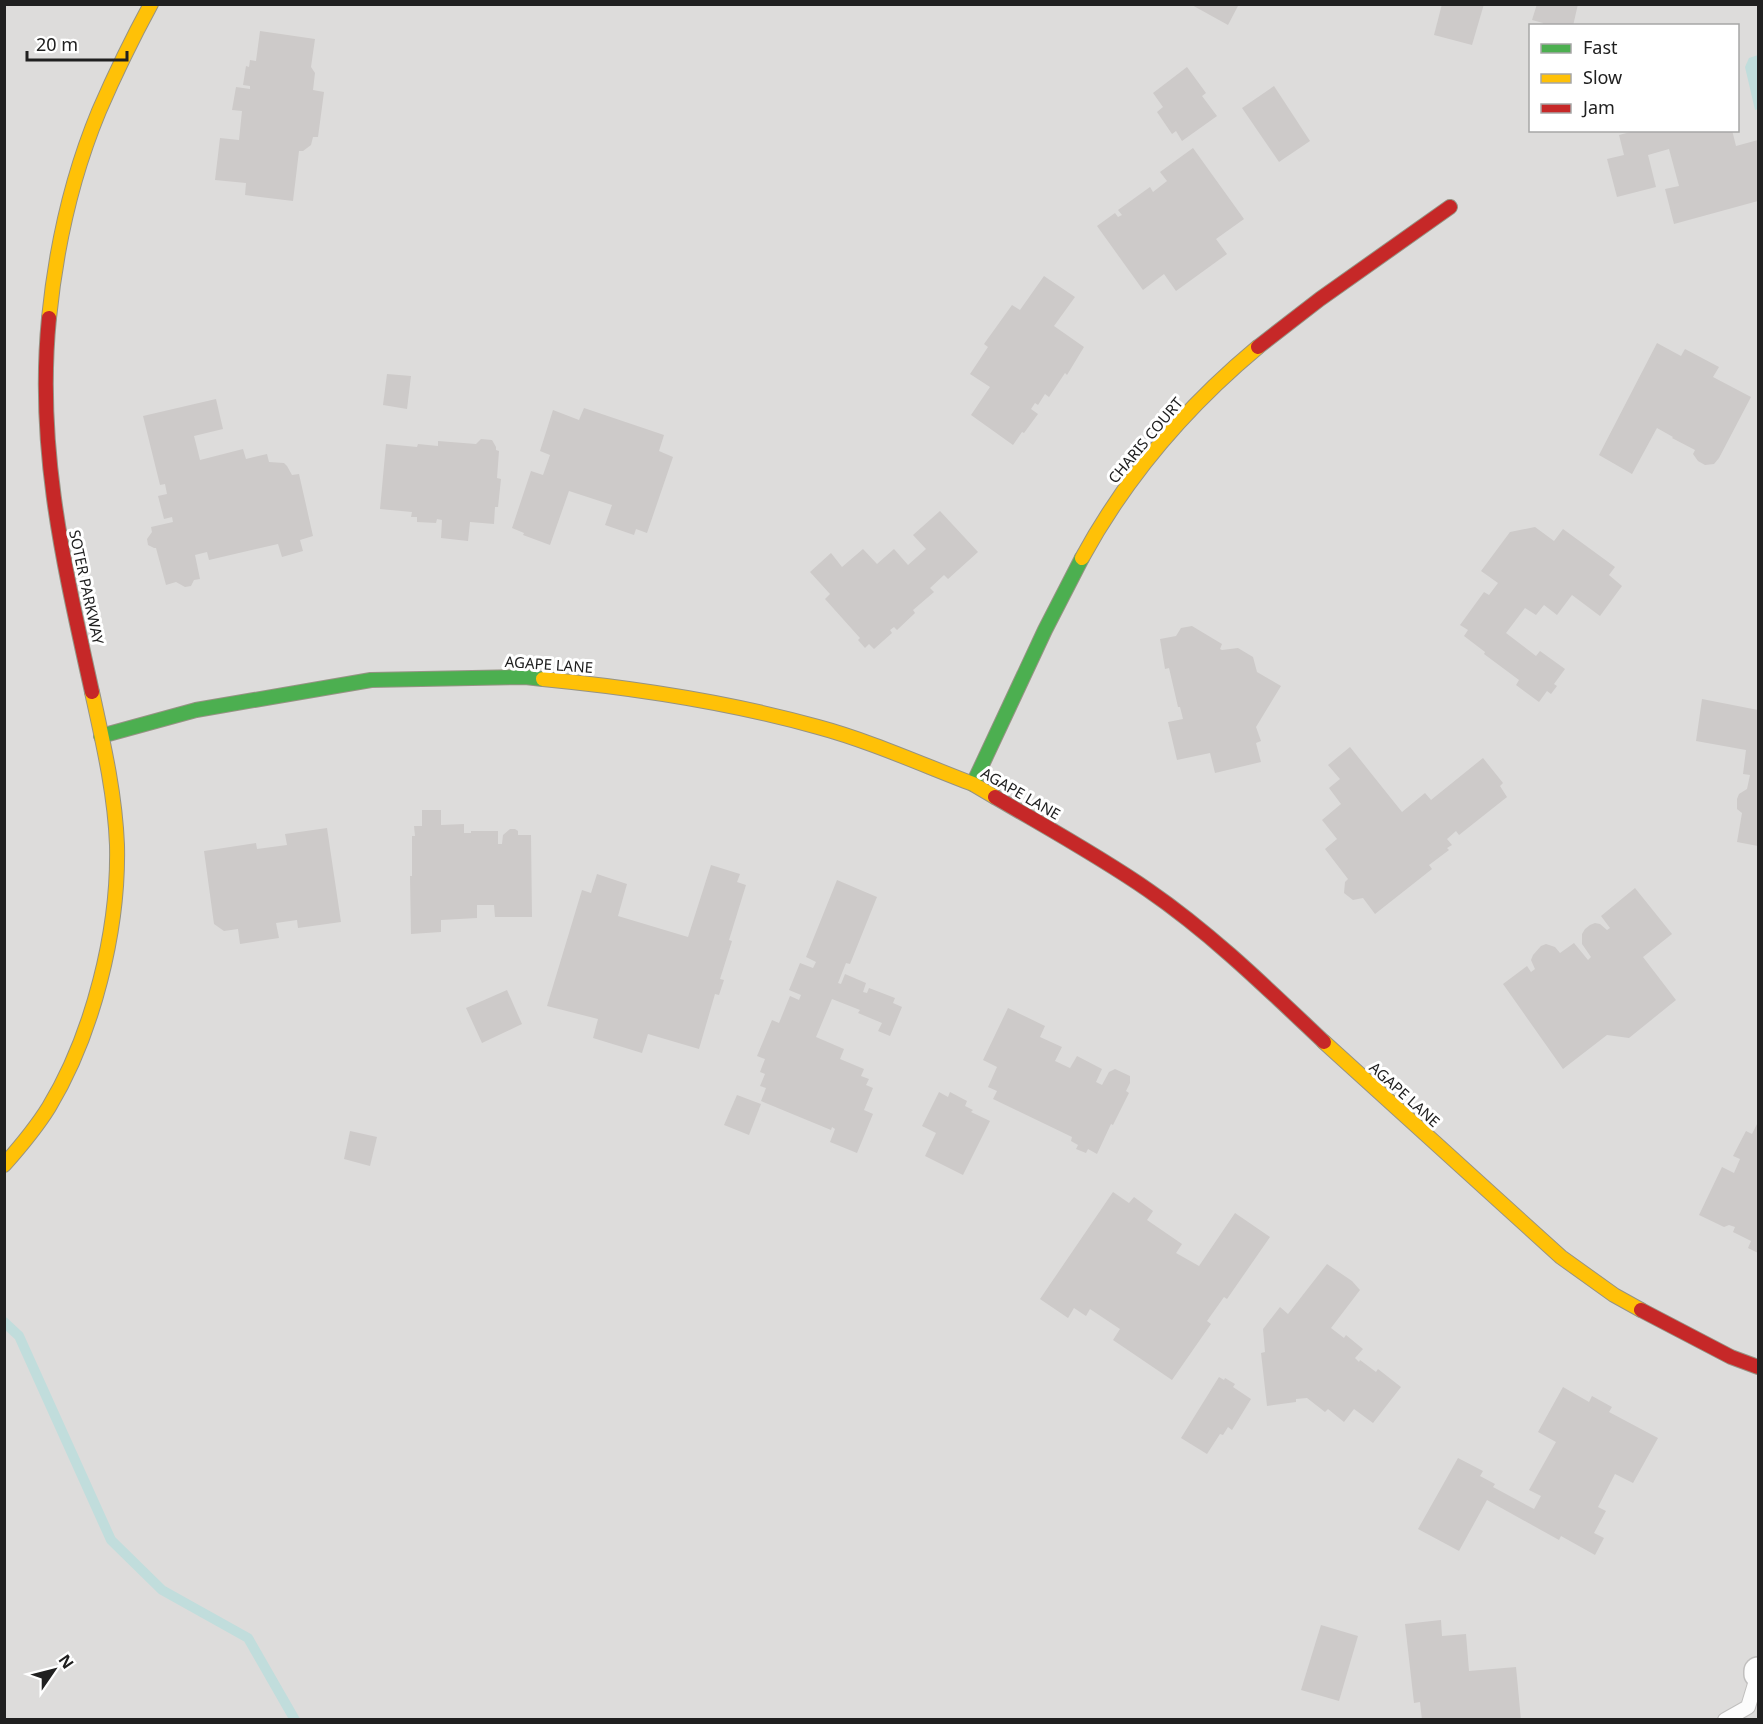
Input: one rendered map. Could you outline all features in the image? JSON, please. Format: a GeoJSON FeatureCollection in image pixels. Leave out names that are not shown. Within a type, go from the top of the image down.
{"type":"FeatureCollection","features":[{"type":"Feature","properties":{"kind":"street","name":"SOTER PARKWAY"},"geometry":{"type":"LineString","coordinates":[[4,1165],[34,1129],[54,1098],[82,1040],[102,977],[113,911],[117,861],[114,809],[60,540],[49,465],[45,396],[47,318],[56,256],[74,186],[95,120],[151,4]]}},
{"type":"Feature","properties":{"kind":"street","name":"CHARIS COURT"},"geometry":{"type":"LineString","coordinates":[[973,784],[1060,599],[1095,534],[1130,481],[1166,436],[1250,352],[1294,317],[1450,207]]}},
{"type":"Feature","properties":{"kind":"street","name":"AGAPE LANE"},"geometry":{"type":"LineString","coordinates":[[101,736],[195,710],[371,680],[525,677],[654,692],[738,707],[820,727],[885,750],[973,784],[1081,847],[1148,890],[1201,930],[1561,1257],[1614,1295],[1661,1322],[1731,1357],[1758,1367]]}},
{"type":"Feature","properties":{"kind":"lane"},"geometry":{"type":"LineString","coordinates":[[1725,1719],[1748,1707],[1758,1673]]}},
{"type":"Feature","properties":{"kind":"shaded area"},"geometry":{"type":"Polygon","coordinates":[[[5,5],[1758,5],[1758,1719],[5,1719],[5,5]]]}},
{"type":"Feature","properties":{"kind":"water"},"geometry":{"type":"Polygon","coordinates":[[[1758,55],[1758,109],[1755,110],[1745,67],[1749,58],[1758,55]]]}},
{"type":"Feature","properties":{"kind":"building"},"geometry":{"type":"Polygon","coordinates":[[[1190,4],[1239,4],[1228,25],[1190,4]]]}},
{"type":"Feature","properties":{"kind":"building"},"geometry":{"type":"Polygon","coordinates":[[[1442,4],[1484,4],[1472,45],[1434,35],[1442,4]]]}},
{"type":"Feature","properties":{"kind":"building"},"geometry":{"type":"Polygon","coordinates":[[[1537,4],[1578,4],[1573,24],[1543,24],[1532,20],[1537,4]]]}},
{"type":"Feature","properties":{"kind":"building"},"geometry":{"type":"Polygon","coordinates":[[[260,31],[315,39],[311,67],[315,73],[313,90],[324,92],[318,137],[313,137],[311,145],[299,151],[293,201],[245,195],[246,183],[215,180],[220,138],[239,140],[242,111],[232,110],[236,87],[250,89],[250,86],[243,85],[246,66],[249,67],[250,60],[256,61],[260,31]]]}},
{"type":"Feature","properties":{"kind":"building"},"geometry":{"type":"Polygon","coordinates":[[[1187,67],[1206,93],[1202,96],[1217,116],[1182,141],[1176,131],[1172,134],[1157,112],[1163,107],[1153,93],[1187,67]]]}},
{"type":"Feature","properties":{"kind":"building"},"geometry":{"type":"Polygon","coordinates":[[[1274,86],[1310,141],[1279,162],[1242,108],[1274,86]]]}},
{"type":"Feature","properties":{"kind":"building"},"geometry":{"type":"Polygon","coordinates":[[[1630,132],[1732,132],[1736,146],[1758,140],[1758,201],[1674,224],[1665,189],[1679,186],[1669,149],[1648,155],[1656,187],[1617,197],[1607,159],[1624,155],[1619,135],[1630,132]]]}},
{"type":"Feature","properties":{"kind":"building"},"geometry":{"type":"Polygon","coordinates":[[[1193,148],[1244,219],[1216,239],[1227,254],[1176,291],[1164,274],[1143,290],[1097,226],[1115,213],[1118,217],[1122,215],[1118,210],[1150,187],[1153,192],[1167,181],[1160,172],[1193,148]]]}},
{"type":"Feature","properties":{"kind":"building"},"geometry":{"type":"Polygon","coordinates":[[[1044,276],[1075,297],[1054,326],[1084,347],[1067,375],[1065,373],[1049,397],[1045,394],[1038,405],[1035,403],[1031,409],[1038,414],[1013,445],[971,415],[990,387],[970,374],[988,347],[984,344],[1012,305],[1020,310],[1044,276]]]}},
{"type":"Feature","properties":{"kind":"building"},"geometry":{"type":"Polygon","coordinates":[[[1657,343],[1681,356],[1685,349],[1719,367],[1713,377],[1751,397],[1714,464],[1705,465],[1698,461],[1693,454],[1695,450],[1657,428],[1632,474],[1599,455],[1657,343]]]}},
{"type":"Feature","properties":{"kind":"building"},"geometry":{"type":"Polygon","coordinates":[[[387,374],[411,376],[407,409],[383,405],[387,374]]]}},
{"type":"Feature","properties":{"kind":"building"},"geometry":{"type":"Polygon","coordinates":[[[216,399],[223,429],[194,436],[200,460],[243,449],[246,459],[267,454],[269,462],[284,463],[292,475],[299,474],[313,536],[300,540],[303,551],[282,557],[278,544],[209,560],[207,552],[195,555],[200,579],[194,580],[191,586],[185,587],[176,582],[166,585],[156,548],[148,545],[147,539],[152,532],[151,527],[173,522],[172,517],[164,519],[158,496],[167,494],[165,484],[160,485],[143,416],[216,399]]]}},
{"type":"Feature","properties":{"kind":"building"},"geometry":{"type":"Polygon","coordinates":[[[584,408],[664,435],[659,451],[673,457],[647,533],[636,529],[634,535],[605,525],[612,505],[569,491],[550,545],[523,535],[524,533],[512,528],[531,471],[543,475],[550,455],[540,451],[553,410],[579,420],[584,408]]]}},
{"type":"Feature","properties":{"kind":"building"},"geometry":{"type":"Polygon","coordinates":[[[481,439],[492,440],[496,450],[499,451],[497,478],[501,479],[494,524],[470,522],[468,541],[441,538],[442,520],[437,519],[436,523],[417,522],[417,517],[411,517],[412,512],[380,509],[386,444],[417,447],[418,444],[438,446],[438,441],[476,444],[481,439]]]}},
{"type":"Feature","properties":{"kind":"building"},"geometry":{"type":"Polygon","coordinates":[[[940,511],[978,552],[948,579],[944,575],[930,588],[934,592],[913,610],[915,613],[897,630],[894,627],[890,630],[892,633],[874,649],[869,644],[865,648],[858,640],[860,638],[825,599],[830,594],[810,572],[831,553],[842,567],[863,549],[877,564],[894,549],[908,565],[926,549],[913,535],[940,511]]]}},
{"type":"Feature","properties":{"kind":"building"},"geometry":{"type":"Polygon","coordinates":[[[1535,527],[1554,541],[1563,529],[1615,567],[1609,575],[1622,586],[1600,616],[1572,595],[1557,615],[1544,605],[1536,615],[1525,608],[1506,633],[1536,656],[1540,651],[1565,669],[1554,684],[1557,686],[1551,694],[1547,691],[1539,702],[1516,685],[1519,680],[1464,636],[1468,630],[1460,625],[1484,592],[1489,595],[1498,583],[1481,571],[1510,532],[1535,527]]]}},
{"type":"Feature","properties":{"kind":"building"},"geometry":{"type":"Polygon","coordinates":[[[1192,626],[1222,644],[1220,649],[1238,648],[1253,657],[1257,672],[1281,686],[1256,727],[1261,741],[1256,743],[1261,762],[1215,773],[1210,753],[1177,760],[1168,722],[1183,719],[1169,668],[1165,669],[1160,639],[1176,636],[1181,628],[1192,626]]]}},
{"type":"Feature","properties":{"kind":"building"},"geometry":{"type":"Polygon","coordinates":[[[1702,699],[1758,710],[1758,846],[1737,842],[1742,813],[1737,809],[1737,799],[1739,794],[1747,789],[1750,775],[1743,774],[1746,750],[1696,741],[1702,699]]]}},
{"type":"Feature","properties":{"kind":"building"},"geometry":{"type":"Polygon","coordinates":[[[1350,747],[1402,812],[1425,793],[1431,800],[1483,758],[1503,783],[1500,786],[1507,797],[1459,835],[1456,831],[1447,839],[1452,845],[1447,848],[1449,850],[1429,865],[1432,869],[1375,914],[1363,898],[1353,900],[1344,893],[1345,882],[1348,879],[1325,849],[1337,839],[1322,820],[1341,804],[1329,788],[1340,779],[1328,765],[1350,747]]]}},
{"type":"Feature","properties":{"kind":"building"},"geometry":{"type":"Polygon","coordinates":[[[422,810],[441,810],[441,825],[464,824],[464,833],[498,831],[498,844],[502,844],[503,835],[510,829],[518,831],[518,835],[531,835],[532,917],[495,917],[494,905],[477,905],[477,918],[441,920],[441,932],[411,934],[412,836],[415,836],[414,826],[422,826],[422,810]]]}},
{"type":"Feature","properties":{"kind":"building"},"geometry":{"type":"Polygon","coordinates":[[[327,828],[341,922],[298,928],[297,920],[276,923],[279,938],[240,944],[238,929],[224,931],[214,924],[204,851],[256,843],[257,849],[287,845],[285,834],[327,828]]]}},
{"type":"Feature","properties":{"kind":"building"},"geometry":{"type":"Polygon","coordinates":[[[711,865],[740,874],[737,882],[746,885],[729,940],[732,941],[720,979],[724,980],[719,995],[715,994],[699,1049],[648,1034],[642,1053],[593,1038],[598,1019],[547,1006],[582,890],[591,893],[597,874],[627,884],[618,916],[688,937],[711,865]]]}},
{"type":"Feature","properties":{"kind":"building"},"geometry":{"type":"Polygon","coordinates":[[[837,880],[877,897],[850,964],[846,963],[838,983],[841,984],[845,974],[866,983],[863,992],[867,993],[869,988],[895,998],[893,1003],[902,1007],[890,1036],[878,1031],[882,1023],[858,1013],[860,1010],[832,999],[816,1037],[844,1049],[840,1059],[864,1069],[861,1076],[869,1079],[866,1085],[873,1088],[864,1110],[873,1114],[857,1153],[830,1142],[835,1129],[832,1127],[831,1130],[761,1101],[766,1088],[760,1086],[765,1074],[760,1072],[765,1059],[757,1056],[772,1020],[779,1023],[790,996],[799,1000],[801,995],[789,990],[800,963],[813,968],[816,962],[806,957],[837,880]]]}},
{"type":"Feature","properties":{"kind":"building"},"geometry":{"type":"Polygon","coordinates":[[[1635,888],[1672,934],[1643,957],[1676,1000],[1629,1038],[1607,1035],[1563,1069],[1503,984],[1527,966],[1531,972],[1535,969],[1531,960],[1533,955],[1546,944],[1555,947],[1560,953],[1574,943],[1588,960],[1591,957],[1582,944],[1582,934],[1585,929],[1595,923],[1607,930],[1610,928],[1601,916],[1635,888]]]}},
{"type":"Feature","properties":{"kind":"building"},"geometry":{"type":"Polygon","coordinates":[[[507,990],[522,1024],[482,1043],[466,1008],[507,990]]]}},
{"type":"Feature","properties":{"kind":"building"},"geometry":{"type":"Polygon","coordinates":[[[1008,1008],[1045,1026],[1040,1037],[1062,1047],[1055,1061],[1070,1068],[1077,1056],[1102,1069],[1096,1082],[1102,1085],[1109,1072],[1115,1069],[1130,1076],[1130,1083],[1126,1091],[1129,1093],[1097,1154],[1088,1149],[1086,1153],[1076,1149],[1078,1145],[1071,1141],[1072,1137],[993,1099],[997,1091],[988,1087],[997,1067],[983,1060],[1008,1008]]]}},
{"type":"Feature","properties":{"kind":"building"},"geometry":{"type":"Polygon","coordinates":[[[939,1092],[948,1097],[950,1092],[967,1101],[965,1106],[973,1110],[971,1112],[990,1121],[963,1175],[925,1156],[936,1133],[922,1126],[939,1092]]]}},
{"type":"Feature","properties":{"kind":"building"},"geometry":{"type":"Polygon","coordinates":[[[737,1095],[761,1104],[749,1135],[724,1125],[737,1095]]]}},
{"type":"Feature","properties":{"kind":"building"},"geometry":{"type":"Polygon","coordinates":[[[1758,1122],[1758,1253],[1748,1248],[1751,1241],[1733,1232],[1735,1227],[1729,1225],[1724,1227],[1699,1215],[1722,1167],[1734,1173],[1740,1159],[1733,1156],[1746,1131],[1752,1134],[1758,1122]]]}},
{"type":"Feature","properties":{"kind":"building"},"geometry":{"type":"Polygon","coordinates":[[[350,1131],[377,1137],[370,1166],[344,1159],[350,1131]]]}},
{"type":"Feature","properties":{"kind":"building"},"geometry":{"type":"Polygon","coordinates":[[[1113,1192],[1129,1203],[1134,1197],[1153,1211],[1147,1220],[1182,1244],[1176,1253],[1199,1266],[1235,1213],[1270,1237],[1227,1299],[1224,1297],[1207,1321],[1211,1324],[1172,1380],[1113,1340],[1120,1329],[1090,1309],[1086,1316],[1074,1308],[1068,1318],[1040,1299],[1113,1192]]]}},
{"type":"Feature","properties":{"kind":"building"},"geometry":{"type":"Polygon","coordinates":[[[1327,1264],[1352,1281],[1360,1290],[1331,1328],[1344,1338],[1346,1335],[1363,1349],[1355,1358],[1359,1362],[1360,1360],[1376,1372],[1378,1369],[1401,1387],[1373,1423],[1354,1409],[1344,1422],[1328,1409],[1325,1412],[1307,1398],[1267,1406],[1261,1353],[1265,1352],[1263,1329],[1280,1307],[1288,1314],[1327,1264]]]}},
{"type":"Feature","properties":{"kind":"building"},"geometry":{"type":"Polygon","coordinates":[[[1219,1377],[1235,1384],[1233,1387],[1251,1399],[1232,1430],[1228,1427],[1223,1435],[1220,1434],[1207,1454],[1181,1438],[1219,1377]]]}},
{"type":"Feature","properties":{"kind":"building"},"geometry":{"type":"Polygon","coordinates":[[[1563,1387],[1589,1402],[1592,1396],[1612,1407],[1609,1412],[1658,1438],[1633,1483],[1615,1474],[1598,1507],[1606,1511],[1594,1533],[1604,1538],[1595,1555],[1561,1536],[1559,1540],[1487,1500],[1459,1551],[1418,1529],[1458,1458],[1483,1471],[1480,1476],[1495,1484],[1493,1487],[1534,1509],[1541,1496],[1529,1490],[1556,1442],[1538,1432],[1563,1387]]]}},
{"type":"Feature","properties":{"kind":"building"},"geometry":{"type":"Polygon","coordinates":[[[1441,1620],[1442,1636],[1466,1634],[1469,1671],[1516,1667],[1521,1720],[1422,1720],[1420,1702],[1414,1703],[1405,1624],[1441,1620]]]}},
{"type":"Feature","properties":{"kind":"building"},"geometry":{"type":"Polygon","coordinates":[[[1321,1625],[1358,1636],[1339,1701],[1301,1690],[1321,1625]]]}},
{"type":"Feature","properties":{"kind":"waterway"},"geometry":{"type":"LineString","coordinates":[[4,1322],[19,1336],[111,1540],[162,1590],[248,1638],[295,1720]]}},
{"type":"Feature","properties":{"kind":"traffic: fast"},"geometry":{"type":"LineString","coordinates":[[973,784],[1045,630],[1082,558]]}},
{"type":"Feature","properties":{"kind":"traffic: fast"},"geometry":{"type":"LineString","coordinates":[[101,736],[196,710],[371,680],[525,677],[543,679]]}},
{"type":"Feature","properties":{"kind":"traffic: slow"},"geometry":{"type":"LineString","coordinates":[[49,318],[66,213],[89,136],[130,43],[151,4]]}},
{"type":"Feature","properties":{"kind":"traffic: slow"},"geometry":{"type":"LineString","coordinates":[[1082,558],[1099,528],[1138,471],[1206,394],[1258,347]]}},
{"type":"Feature","properties":{"kind":"traffic: slow"},"geometry":{"type":"LineString","coordinates":[[543,679],[682,697],[784,718],[877,746],[973,784],[995,797]]}},
{"type":"Feature","properties":{"kind":"traffic: slow"},"geometry":{"type":"LineString","coordinates":[[4,1165],[39,1122],[65,1078],[90,1014],[108,946],[116,878],[116,826],[108,768],[92,692]]}},
{"type":"Feature","properties":{"kind":"traffic: slow"},"geometry":{"type":"LineString","coordinates":[[1324,1042],[1561,1257],[1614,1295],[1641,1310]]}},
{"type":"Feature","properties":{"kind":"traffic: jam"},"geometry":{"type":"LineString","coordinates":[[1258,347],[1320,299],[1450,207]]}},
{"type":"Feature","properties":{"kind":"traffic: jam"},"geometry":{"type":"LineString","coordinates":[[49,318],[46,414],[55,506],[92,692]]}},
{"type":"Feature","properties":{"kind":"traffic: jam"},"geometry":{"type":"LineString","coordinates":[[995,797],[1111,865],[1172,907],[1239,963],[1324,1042]]}},
{"type":"Feature","properties":{"kind":"traffic: jam"},"geometry":{"type":"LineString","coordinates":[[1641,1310],[1731,1357],[1758,1367]]}}]}
